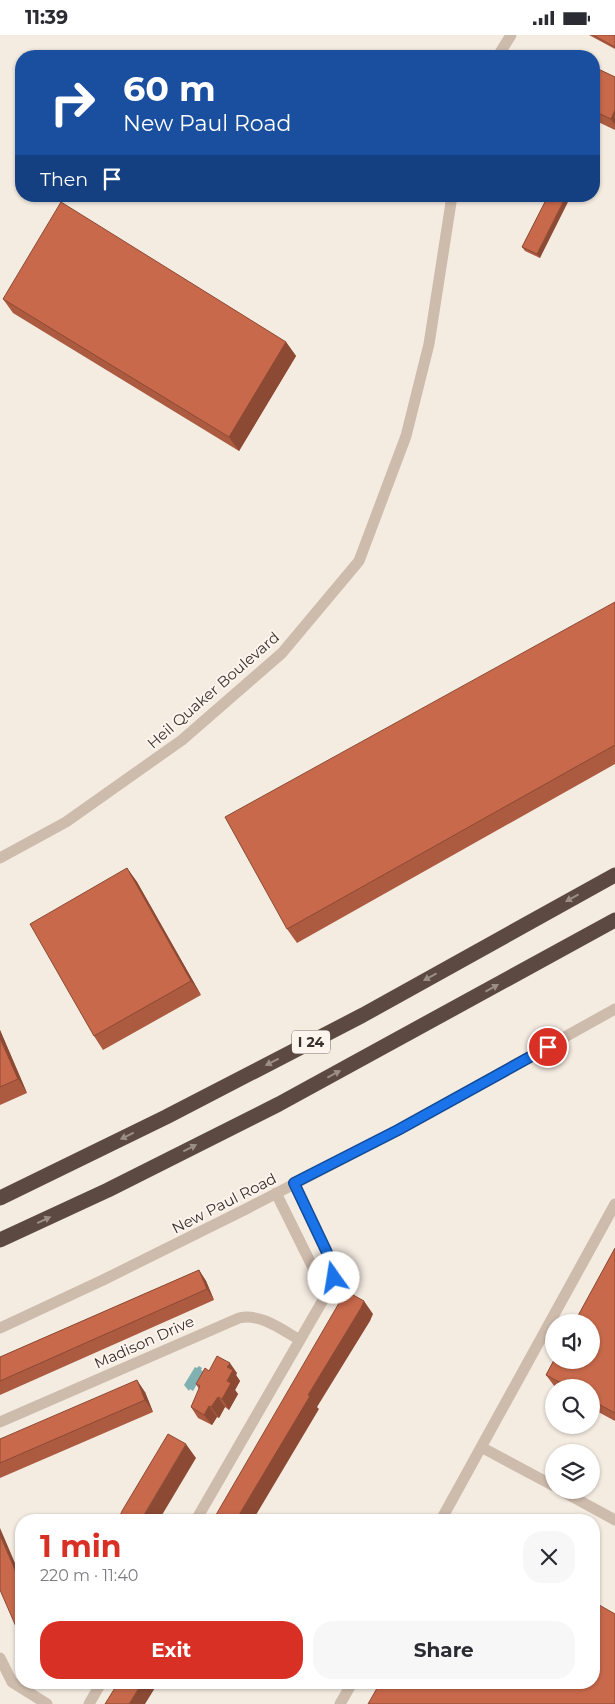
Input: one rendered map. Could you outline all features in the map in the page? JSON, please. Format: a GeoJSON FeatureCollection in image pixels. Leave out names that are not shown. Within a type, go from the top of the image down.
{"type":"FeatureCollection","features":[{"type":"Feature","properties":{"kind":"highway","name":"I 24"},"geometry":{"type":"LineString","coordinates":[[0,1198],[166,1117],[363,1015],[615,875]]}},
{"type":"Feature","properties":{"kind":"highway","name":"I 24"},"geometry":{"type":"LineString","coordinates":[[0,1240],[108,1190],[278,1104],[615,920]]}},
{"type":"Feature","properties":{"kind":"street"},"geometry":{"type":"LineString","coordinates":[[502,50],[511,35]]}},
{"type":"Feature","properties":{"kind":"street","name":"Heil Quaker Boulevard"},"geometry":{"type":"LineString","coordinates":[[0,858],[66,822],[182,740],[282,653],[359,561],[406,436],[429,344],[451,202]]}},
{"type":"Feature","properties":{"kind":"street","name":"New Paul Road"},"geometry":{"type":"LineString","coordinates":[[0,1328],[168,1249],[398,1130],[615,1009]]}},
{"type":"Feature","properties":{"kind":"street"},"geometry":{"type":"LineString","coordinates":[[199,1514],[333,1281],[334,1269],[294,1183]]}},
{"type":"Feature","properties":{"kind":"street"},"geometry":{"type":"LineString","coordinates":[[276,1193],[320,1281],[323,1300]]}},
{"type":"Feature","properties":{"kind":"street"},"geometry":{"type":"LineString","coordinates":[[444,1514],[615,1204]]}},
{"type":"Feature","properties":{"kind":"street"},"geometry":{"type":"LineString","coordinates":[[300,1241],[317,1232]]}},
{"type":"Feature","properties":{"kind":"street","name":"Madison Drive"},"geometry":{"type":"LineString","coordinates":[[0,1422],[239,1318],[257,1318],[300,1340]]}},
{"type":"Feature","properties":{"kind":"street"},"geometry":{"type":"LineString","coordinates":[[481,1447],[545,1482]]}},
{"type":"Feature","properties":{"kind":"street"},"geometry":{"type":"LineString","coordinates":[[576,1499],[615,1520]]}},
{"type":"Feature","properties":{"kind":"street"},"geometry":{"type":"LineString","coordinates":[[0,1659],[12,1683],[15,1685]]}},
{"type":"Feature","properties":{"kind":"street"},"geometry":{"type":"LineString","coordinates":[[22,1689],[46,1704]]}},
{"type":"Feature","properties":{"kind":"street"},"geometry":{"type":"LineString","coordinates":[[89,1704],[98,1689]]}},
{"type":"Feature","properties":{"kind":"street"},"geometry":{"type":"LineString","coordinates":[[340,1704],[349,1689]]}},
{"type":"Feature","properties":{"kind":"water"},"geometry":{"type":"Polygon","coordinates":[[[199,1366],[204,1372],[193,1391],[190,1389],[189,1391],[184,1385],[195,1367],[199,1366]]]}},
{"type":"Feature","properties":{"kind":"building"},"geometry":{"type":"Polygon","coordinates":[[[593,35],[615,35],[615,47],[593,35]]]}},
{"type":"Feature","properties":{"kind":"building"},"geometry":{"type":"Polygon","coordinates":[[[600,70],[615,77],[615,110],[611,119],[600,114],[600,70]]]}},
{"type":"Feature","properties":{"kind":"building"},"geometry":{"type":"Polygon","coordinates":[[[61,202],[286,342],[229,437],[3,299],[61,202]]]}},
{"type":"Feature","properties":{"kind":"building"},"geometry":{"type":"Polygon","coordinates":[[[545,202],[563,202],[537,254],[522,247],[545,202]]]}},
{"type":"Feature","properties":{"kind":"building"},"geometry":{"type":"Polygon","coordinates":[[[615,602],[615,745],[287,929],[225,817],[615,602]]]}},
{"type":"Feature","properties":{"kind":"building"},"geometry":{"type":"Polygon","coordinates":[[[127,868],[191,981],[94,1036],[30,924],[127,868]]]}},
{"type":"Feature","properties":{"kind":"building"},"geometry":{"type":"Polygon","coordinates":[[[0,1038],[18,1079],[0,1087],[0,1038]]]}},
{"type":"Feature","properties":{"kind":"building"},"geometry":{"type":"Polygon","coordinates":[[[615,1248],[615,1413],[600,1405],[600,1379],[554,1379],[546,1375],[549,1369],[600,1369],[600,1314],[579,1314],[615,1248]]]}},
{"type":"Feature","properties":{"kind":"building"},"geometry":{"type":"Polygon","coordinates":[[[199,1270],[207,1289],[0,1381],[0,1357],[199,1270]]]}},
{"type":"Feature","properties":{"kind":"building"},"geometry":{"type":"Polygon","coordinates":[[[346,1291],[364,1301],[240,1514],[216,1514],[346,1291]]]}},
{"type":"Feature","properties":{"kind":"building"},"geometry":{"type":"Polygon","coordinates":[[[217,1356],[230,1363],[227,1367],[233,1370],[227,1381],[231,1383],[222,1399],[218,1397],[211,1407],[209,1406],[204,1415],[191,1407],[200,1386],[196,1384],[205,1368],[209,1371],[217,1356]]]}},
{"type":"Feature","properties":{"kind":"building"},"geometry":{"type":"Polygon","coordinates":[[[137,1380],[145,1400],[0,1463],[0,1439],[137,1380]]]}},
{"type":"Feature","properties":{"kind":"building"},"geometry":{"type":"Polygon","coordinates":[[[168,1434],[186,1444],[145,1514],[121,1514],[168,1434]]]}},
{"type":"Feature","properties":{"kind":"building"},"geometry":{"type":"Polygon","coordinates":[[[0,1535],[15,1570],[15,1624],[0,1590],[0,1535]]]}},
{"type":"Feature","properties":{"kind":"building"},"geometry":{"type":"Polygon","coordinates":[[[600,1605],[615,1614],[615,1704],[368,1704],[377,1689],[600,1689],[600,1605]]]}},
{"type":"Feature","properties":{"kind":"building"},"geometry":{"type":"Polygon","coordinates":[[[114,1689],[138,1689],[129,1704],[105,1704],[114,1689]]]}},
{"type":"Feature","properties":{"kind":"route"},"geometry":{"type":"LineString","coordinates":[[334,1278],[332,1263],[294,1183],[398,1130],[548,1047]]}}]}
